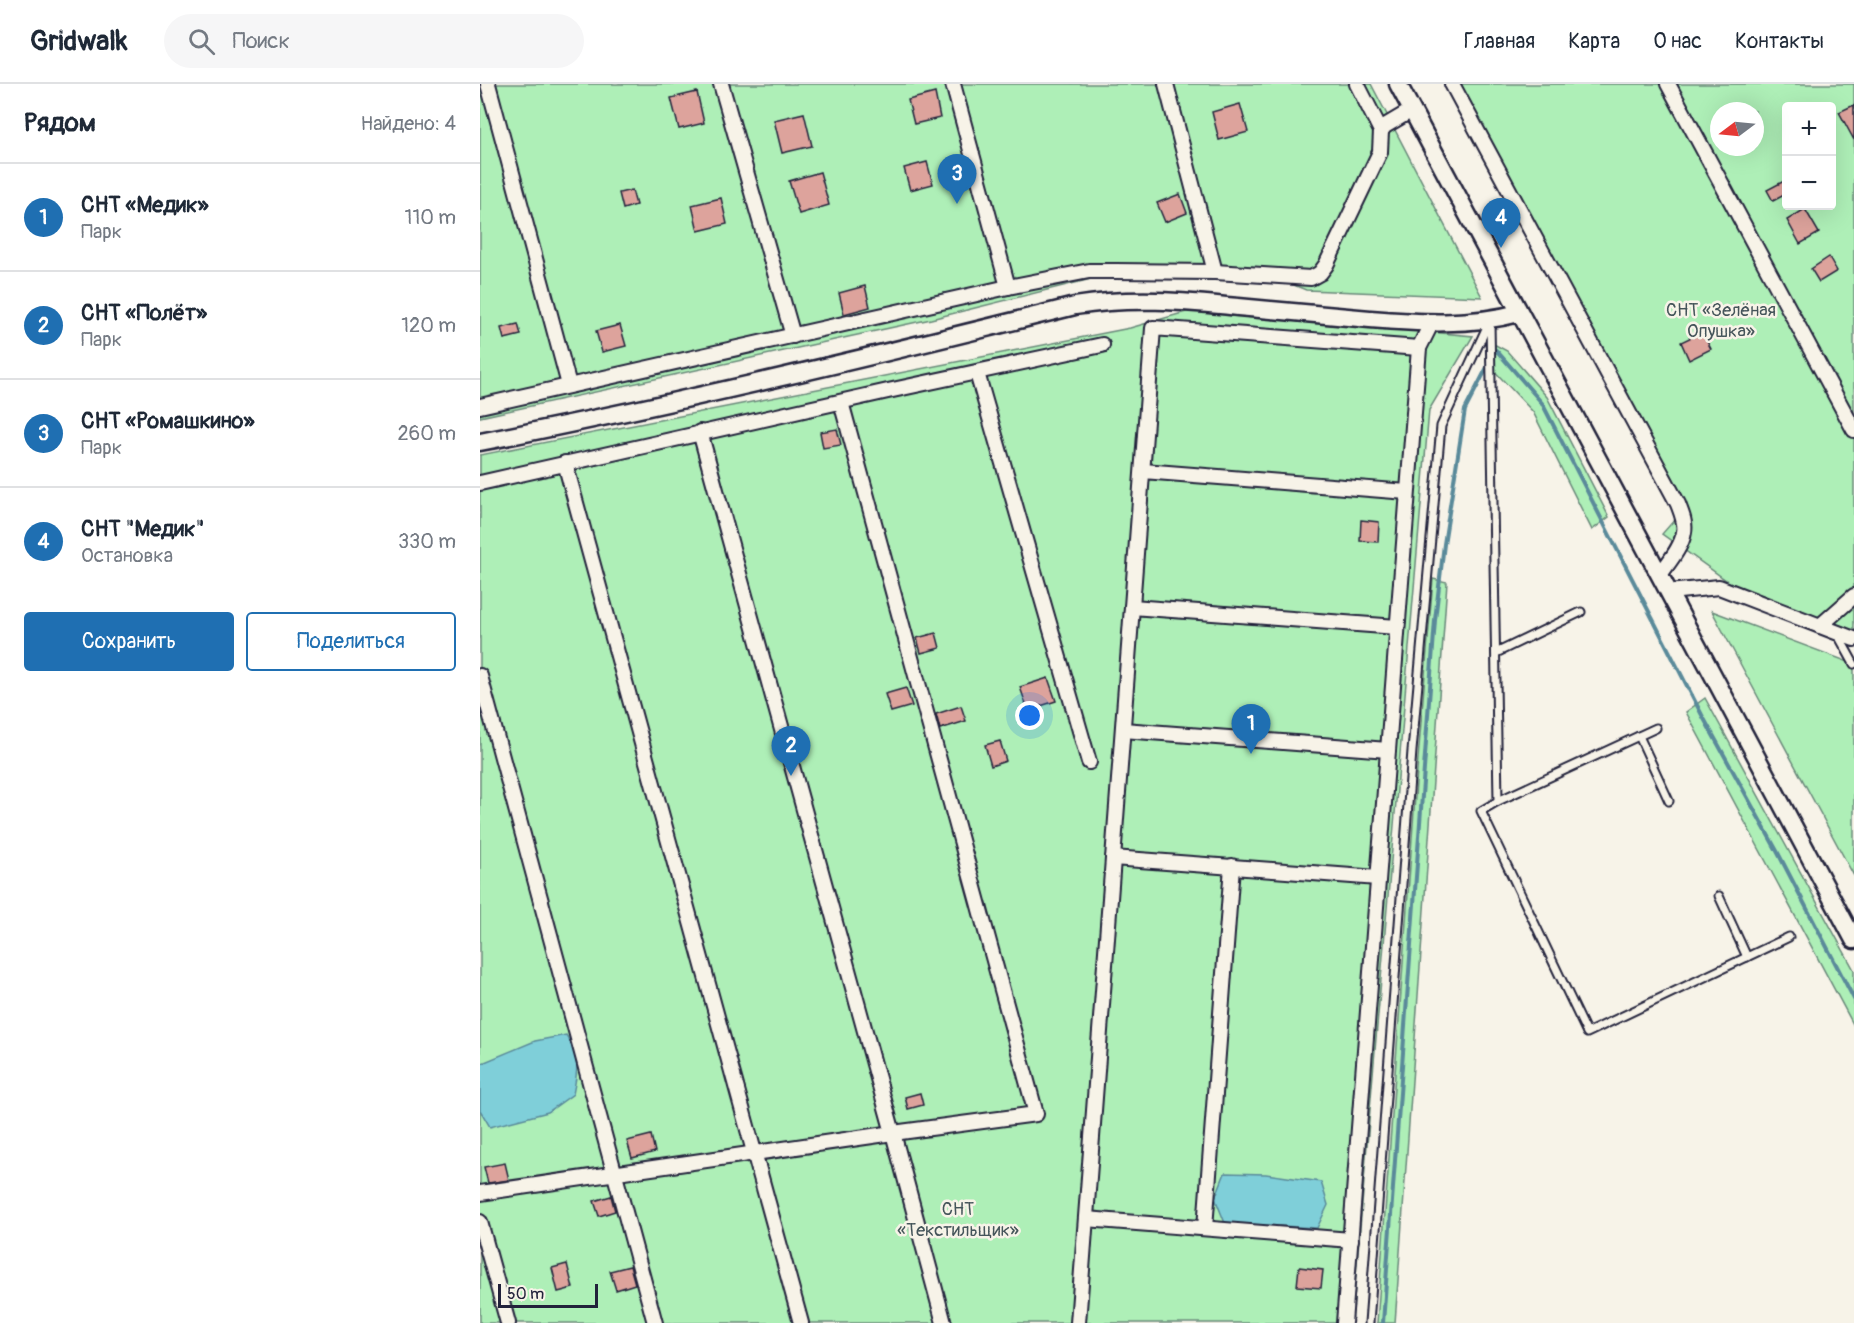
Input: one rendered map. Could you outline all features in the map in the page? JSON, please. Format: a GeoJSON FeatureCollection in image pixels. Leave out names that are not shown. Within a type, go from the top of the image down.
{"type":"FeatureCollection","features":[{"type":"Feature","properties":{"kind":"street"},"geometry":{"type":"LineString","coordinates":[[488,84],[569,385]]}},
{"type":"Feature","properties":{"kind":"street"},"geometry":{"type":"LineString","coordinates":[[721,84],[793,336]]}},
{"type":"Feature","properties":{"kind":"street"},"geometry":{"type":"LineString","coordinates":[[953,84],[1008,287]]}},
{"type":"Feature","properties":{"kind":"street"},"geometry":{"type":"LineString","coordinates":[[1166,84],[1215,272]]}},
{"type":"Feature","properties":{"kind":"street"},"geometry":{"type":"LineString","coordinates":[[1357,84],[1382,131]]}},
{"type":"Feature","properties":{"kind":"street"},"geometry":{"type":"LineString","coordinates":[[1398,84],[1854,940]]}},
{"type":"Feature","properties":{"kind":"street"},"geometry":{"type":"LineString","coordinates":[[1452,84],[1678,504],[1683,518],[1684,532],[1660,575]]}},
{"type":"Feature","properties":{"kind":"street"},"geometry":{"type":"LineString","coordinates":[[1668,84],[1854,430]]}},
{"type":"Feature","properties":{"kind":"street"},"geometry":{"type":"LineString","coordinates":[[480,406],[1008,287],[1089,271],[1215,272],[1311,278],[1326,266],[1380,152],[1382,131],[1385,126],[1412,110]]}},
{"type":"Feature","properties":{"kind":"street"},"geometry":{"type":"LineString","coordinates":[[480,442],[587,421],[1103,301],[1195,302],[1360,318],[1432,322],[1490,320],[1519,313]]}},
{"type":"Feature","properties":{"kind":"street"},"geometry":{"type":"LineString","coordinates":[[1344,1323],[1419,348],[1432,322]]}},
{"type":"Feature","properties":{"kind":"street"},"geometry":{"type":"LineString","coordinates":[[1078,1323],[1153,328],[1419,348]]}},
{"type":"Feature","properties":{"kind":"street"},"geometry":{"type":"LineString","coordinates":[[480,483],[700,432],[1102,345]]}},
{"type":"Feature","properties":{"kind":"street"},"geometry":{"type":"LineString","coordinates":[[977,373],[1089,762]]}},
{"type":"Feature","properties":{"kind":"street"},"geometry":{"type":"LineString","coordinates":[[480,1193],[1036,1114],[841,402]]}},
{"type":"Feature","properties":{"kind":"street"},"geometry":{"type":"LineString","coordinates":[[700,432],[944,1323]]}},
{"type":"Feature","properties":{"kind":"street"},"geometry":{"type":"LineString","coordinates":[[565,463],[801,1323]]}},
{"type":"Feature","properties":{"kind":"street"},"geometry":{"type":"LineString","coordinates":[[1143,471],[1407,492]]}},
{"type":"Feature","properties":{"kind":"street"},"geometry":{"type":"LineString","coordinates":[[1669,592],[1719,587],[1854,639]]}},
{"type":"Feature","properties":{"kind":"street"},"geometry":{"type":"LineString","coordinates":[[1820,626],[1854,596]]}},
{"type":"Feature","properties":{"kind":"street"},"geometry":{"type":"LineString","coordinates":[[1132,607],[1397,627]]}},
{"type":"Feature","properties":{"kind":"street"},"geometry":{"type":"LineString","coordinates":[[480,676],[655,1323]]}},
{"type":"Feature","properties":{"kind":"street"},"geometry":{"type":"LineString","coordinates":[[1123,730],[1388,750]]}},
{"type":"Feature","properties":{"kind":"street"},"geometry":{"type":"LineString","coordinates":[[1113,858],[1378,878]]}},
{"type":"Feature","properties":{"kind":"street"},"geometry":{"type":"LineString","coordinates":[[1205,1228],[1232,866]]}},
{"type":"Feature","properties":{"kind":"street"},"geometry":{"type":"LineString","coordinates":[[1086,1219],[1351,1240]]}},
{"type":"Feature","properties":{"kind":"street"},"geometry":{"type":"LineString","coordinates":[[480,1222],[508,1323]]}},
{"type":"Feature","properties":{"kind":"lane"},"geometry":{"type":"LineString","coordinates":[[1490,320],[1498,801]]}},
{"type":"Feature","properties":{"kind":"lane"},"geometry":{"type":"LineString","coordinates":[[1369,1323],[1412,751],[1441,426],[1490,320]]}},
{"type":"Feature","properties":{"kind":"lane"},"geometry":{"type":"LineString","coordinates":[[1496,653],[1581,612]]}},
{"type":"Feature","properties":{"kind":"lane"},"geometry":{"type":"LineString","coordinates":[[1837,633],[1854,664]]}},
{"type":"Feature","properties":{"kind":"lane"},"geometry":{"type":"LineString","coordinates":[[1656,728],[1481,810],[1587,1033],[1789,937]]}},
{"type":"Feature","properties":{"kind":"lane"},"geometry":{"type":"LineString","coordinates":[[1639,736],[1669,801]]}},
{"type":"Feature","properties":{"kind":"lane"},"geometry":{"type":"LineString","coordinates":[[1719,896],[1747,957]]}},
{"type":"Feature","properties":{"kind":"green space"},"geometry":{"type":"Polygon","coordinates":[[[480,84],[1371,84],[1482,297],[1306,290],[1284,281],[1095,278],[931,319],[480,417],[480,84]]]}},
{"type":"Feature","properties":{"kind":"green space","name":"СНТ «Зелёная Опушка»"},"geometry":{"type":"Polygon","coordinates":[[[1444,84],[1854,84],[1854,632],[1733,585],[1662,534],[1677,517],[1444,84]]]}},
{"type":"Feature","properties":{"kind":"green space","name":"СНТ «Текстильщик»"},"geometry":{"type":"Polygon","coordinates":[[[1193,310],[1473,336],[1429,410],[1352,1323],[480,1323],[480,455],[1130,328],[1193,310]]]}},
{"type":"Feature","properties":{"kind":"green space"},"geometry":{"type":"Polygon","coordinates":[[[1490,342],[1507,351],[1547,397],[1609,517],[1592,530],[1533,412],[1486,362],[1490,342]]]}},
{"type":"Feature","properties":{"kind":"green space"},"geometry":{"type":"Polygon","coordinates":[[[1433,579],[1447,582],[1395,1323],[1377,1323],[1416,783],[1433,579]]]}},
{"type":"Feature","properties":{"kind":"green space"},"geometry":{"type":"Polygon","coordinates":[[[1712,611],[1854,664],[1854,876],[1712,611]]]}},
{"type":"Feature","properties":{"kind":"green space"},"geometry":{"type":"Polygon","coordinates":[[[1705,698],[1854,970],[1854,1026],[1686,712],[1705,698]]]}},
{"type":"Feature","properties":{"kind":"water"},"geometry":{"type":"Polygon","coordinates":[[[566,1035],[574,1049],[577,1063],[573,1094],[548,1112],[490,1127],[480,1110],[480,1064],[535,1041],[566,1035]]]}},
{"type":"Feature","properties":{"kind":"water"},"geometry":{"type":"Polygon","coordinates":[[[1225,1173],[1266,1174],[1321,1182],[1328,1205],[1317,1228],[1225,1223],[1215,1198],[1225,1173]]]}},
{"type":"Feature","properties":{"kind":"building"},"geometry":{"type":"Polygon","coordinates":[[[697,92],[704,123],[679,129],[671,98],[697,92]]]}},
{"type":"Feature","properties":{"kind":"building"},"geometry":{"type":"Polygon","coordinates":[[[935,93],[940,118],[914,124],[908,100],[935,93]]]}},
{"type":"Feature","properties":{"kind":"building"},"geometry":{"type":"Polygon","coordinates":[[[1240,104],[1248,132],[1219,140],[1212,112],[1240,104]]]}},
{"type":"Feature","properties":{"kind":"building"},"geometry":{"type":"Polygon","coordinates":[[[1854,105],[1854,140],[1839,112],[1854,105]]]}},
{"type":"Feature","properties":{"kind":"building"},"geometry":{"type":"Polygon","coordinates":[[[804,113],[812,146],[782,153],[774,120],[804,113]]]}},
{"type":"Feature","properties":{"kind":"building"},"geometry":{"type":"Polygon","coordinates":[[[927,162],[933,184],[910,190],[904,168],[927,162]]]}},
{"type":"Feature","properties":{"kind":"building"},"geometry":{"type":"Polygon","coordinates":[[[820,172],[829,205],[799,214],[789,181],[820,172]]]}},
{"type":"Feature","properties":{"kind":"building"},"geometry":{"type":"Polygon","coordinates":[[[1782,182],[1782,196],[1773,201],[1767,190],[1782,182]]]}},
{"type":"Feature","properties":{"kind":"building"},"geometry":{"type":"Polygon","coordinates":[[[632,190],[636,205],[623,209],[619,193],[632,190]]]}},
{"type":"Feature","properties":{"kind":"building"},"geometry":{"type":"Polygon","coordinates":[[[1180,194],[1187,213],[1165,222],[1157,203],[1180,194]]]}},
{"type":"Feature","properties":{"kind":"building"},"geometry":{"type":"Polygon","coordinates":[[[721,198],[727,224],[698,231],[692,205],[721,198]]]}},
{"type":"Feature","properties":{"kind":"building"},"geometry":{"type":"Polygon","coordinates":[[[1806,210],[1819,233],[1800,244],[1787,220],[1806,210]]]}},
{"type":"Feature","properties":{"kind":"building"},"geometry":{"type":"Polygon","coordinates":[[[1829,257],[1837,271],[1819,282],[1811,269],[1829,257]]]}},
{"type":"Feature","properties":{"kind":"building"},"geometry":{"type":"Polygon","coordinates":[[[865,286],[870,307],[844,314],[839,293],[865,286]]]}},
{"type":"Feature","properties":{"kind":"building"},"geometry":{"type":"Polygon","coordinates":[[[518,324],[521,335],[504,339],[501,328],[518,324]]]}},
{"type":"Feature","properties":{"kind":"building"},"geometry":{"type":"Polygon","coordinates":[[[620,325],[626,346],[602,352],[596,331],[620,325]]]}},
{"type":"Feature","properties":{"kind":"building"},"geometry":{"type":"Polygon","coordinates":[[[1702,332],[1711,349],[1689,360],[1681,342],[1702,332]]]}},
{"type":"Feature","properties":{"kind":"building"},"geometry":{"type":"Polygon","coordinates":[[[837,429],[841,445],[823,448],[820,432],[837,429]]]}},
{"type":"Feature","properties":{"kind":"building"},"geometry":{"type":"Polygon","coordinates":[[[1361,520],[1379,522],[1378,542],[1360,541],[1361,520]]]}},
{"type":"Feature","properties":{"kind":"building"},"geometry":{"type":"Polygon","coordinates":[[[936,633],[940,648],[921,653],[917,638],[936,633]]]}},
{"type":"Feature","properties":{"kind":"building"},"geometry":{"type":"Polygon","coordinates":[[[1048,678],[1056,701],[1028,710],[1020,687],[1048,678]]]}},
{"type":"Feature","properties":{"kind":"building"},"geometry":{"type":"Polygon","coordinates":[[[906,688],[912,706],[891,712],[885,694],[906,688]]]}},
{"type":"Feature","properties":{"kind":"building"},"geometry":{"type":"Polygon","coordinates":[[[961,706],[966,721],[940,729],[936,714],[961,706]]]}},
{"type":"Feature","properties":{"kind":"building"},"geometry":{"type":"Polygon","coordinates":[[[1000,741],[1006,761],[991,766],[985,745],[1000,741]]]}},
{"type":"Feature","properties":{"kind":"building"},"geometry":{"type":"Polygon","coordinates":[[[920,1093],[923,1105],[908,1109],[905,1097],[920,1093]]]}},
{"type":"Feature","properties":{"kind":"building"},"geometry":{"type":"Polygon","coordinates":[[[651,1135],[655,1152],[632,1158],[627,1141],[651,1135]]]}},
{"type":"Feature","properties":{"kind":"building"},"geometry":{"type":"Polygon","coordinates":[[[505,1163],[509,1180],[488,1183],[484,1167],[505,1163]]]}},
{"type":"Feature","properties":{"kind":"building"},"geometry":{"type":"Polygon","coordinates":[[[611,1196],[615,1211],[599,1216],[594,1201],[611,1196]]]}},
{"type":"Feature","properties":{"kind":"building"},"geometry":{"type":"Polygon","coordinates":[[[567,1264],[573,1288],[558,1292],[552,1268],[567,1264]]]}},
{"type":"Feature","properties":{"kind":"building"},"geometry":{"type":"Polygon","coordinates":[[[630,1266],[635,1284],[616,1290],[610,1271],[630,1266]]]}},
{"type":"Feature","properties":{"kind":"building"},"geometry":{"type":"Polygon","coordinates":[[[1299,1267],[1323,1270],[1321,1288],[1297,1286],[1299,1267]]]}},
{"type":"Feature","properties":{"kind":"waterway"},"geometry":{"type":"LineString","coordinates":[[1383,1323],[1435,620],[1444,544],[1465,410],[1496,350],[1542,403],[1702,715],[1777,851],[1854,999]]}},
{"type":"Feature","properties":{"kind":"place","name":"СНТ «Ромашкино»"},"geometry":{"type":"Point","coordinates":[957,204]}},
{"type":"Feature","properties":{"kind":"place","name":"СНТ \"Медик\""},"geometry":{"type":"Point","coordinates":[1501,248]}},
{"type":"Feature","properties":{"kind":"place","name":"СНТ «Медик»"},"geometry":{"type":"Point","coordinates":[1251,754]}},
{"type":"Feature","properties":{"kind":"place","name":"СНТ «Полёт»"},"geometry":{"type":"Point","coordinates":[791,776]}}]}
